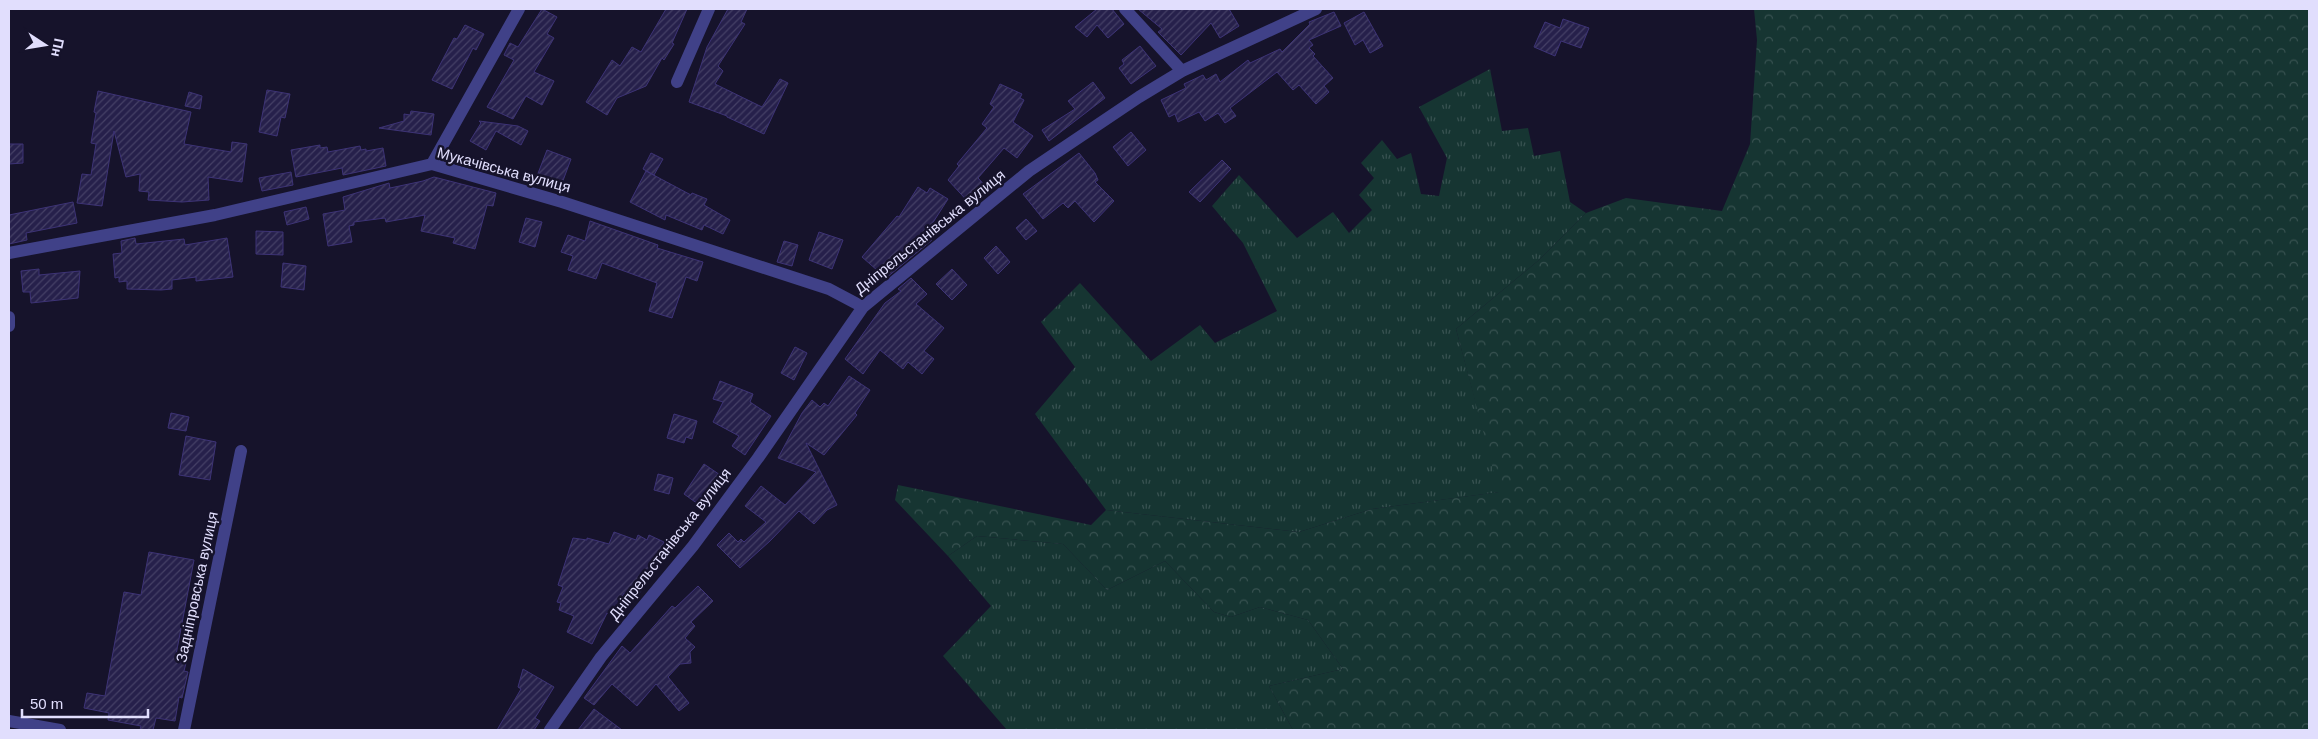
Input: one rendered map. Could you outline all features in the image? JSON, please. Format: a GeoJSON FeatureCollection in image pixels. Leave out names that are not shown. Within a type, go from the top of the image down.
{"type":"FeatureCollection","features":[{"type":"Feature","properties":{"kind":"street"},"geometry":{"type":"LineString","coordinates":[[432,164],[508,25],[519,9]]}},
{"type":"Feature","properties":{"kind":"street"},"geometry":{"type":"LineString","coordinates":[[677,82],[709,9]]}},
{"type":"Feature","properties":{"kind":"street"},"geometry":{"type":"LineString","coordinates":[[1125,9],[1182,71]]}},
{"type":"Feature","properties":{"kind":"street","name":"Дніпрельстанівська вулиця"},"geometry":{"type":"LineString","coordinates":[[550,730],[601,657],[693,546],[717,514],[863,307],[1029,171],[1139,97],[1182,71],[1316,9]]}},
{"type":"Feature","properties":{"kind":"street","name":"Мукачівська вулиця"},"geometry":{"type":"LineString","coordinates":[[9,254],[215,215],[432,164],[562,202],[820,286],[863,307]]}},
{"type":"Feature","properties":{"kind":"street"},"geometry":{"type":"LineString","coordinates":[[9,316],[9,326]]}},
{"type":"Feature","properties":{"kind":"street","name":"Задніпровська вулиця"},"geometry":{"type":"LineString","coordinates":[[184,730],[241,450]]}},
{"type":"Feature","properties":{"kind":"street"},"geometry":{"type":"LineString","coordinates":[[9,721],[60,730]]}},
{"type":"Feature","properties":{"kind":"green space"},"geometry":{"type":"Polygon","coordinates":[[[1754,9],[2309,9],[2309,730],[1293,730],[1269,686],[1343,669],[1308,620],[1260,607],[1231,617],[1214,612],[1165,561],[1107,590],[1063,544],[977,536],[948,556],[895,500],[898,485],[1091,525],[1106,510],[1299,532],[1372,509],[1499,492],[1456,329],[1539,260],[1586,213],[1626,198],[1722,211],[1750,144],[1757,40],[1754,9]]]}},
{"type":"Feature","properties":{"kind":"green space"},"geometry":{"type":"Polygon","coordinates":[[[1490,69],[1502,131],[1528,128],[1534,156],[1560,151],[1570,202],[1586,213],[1539,260],[1456,329],[1500,492],[1372,509],[1299,532],[1106,510],[1035,414],[1075,367],[1041,322],[1080,283],[1151,361],[1200,325],[1215,343],[1277,311],[1243,243],[1212,206],[1239,175],[1297,238],[1333,212],[1349,233],[1372,210],[1359,195],[1374,178],[1361,163],[1382,140],[1397,159],[1411,153],[1421,194],[1439,196],[1447,158],[1419,107],[1490,69]]]}},
{"type":"Feature","properties":{"kind":"green space"},"geometry":{"type":"Polygon","coordinates":[[[977,536],[1063,544],[1107,590],[1165,561],[1214,612],[1231,617],[1260,607],[1308,620],[1343,669],[1269,686],[1293,730],[1007,730],[943,656],[991,606],[948,556],[977,536]]]}},
{"type":"Feature","properties":{"kind":"building"},"geometry":{"type":"Polygon","coordinates":[[[542,9],[557,17],[547,34],[554,38],[534,72],[554,81],[542,105],[526,96],[513,119],[487,107],[514,60],[504,55],[510,43],[518,47],[542,9]]]}},
{"type":"Feature","properties":{"kind":"building"},"geometry":{"type":"Polygon","coordinates":[[[666,9],[687,9],[672,43],[674,44],[664,60],[662,58],[646,86],[617,98],[607,115],[586,102],[612,60],[620,66],[632,47],[641,52],[666,9]]]}},
{"type":"Feature","properties":{"kind":"building"},"geometry":{"type":"Polygon","coordinates":[[[728,9],[747,9],[741,22],[745,24],[718,66],[723,71],[715,84],[762,107],[780,79],[788,83],[764,134],[727,116],[689,102],[707,47],[728,9]]]}},
{"type":"Feature","properties":{"kind":"building"},"geometry":{"type":"Polygon","coordinates":[[[1097,9],[1112,9],[1124,24],[1108,38],[1097,25],[1087,37],[1075,27],[1097,9]]]}},
{"type":"Feature","properties":{"kind":"building"},"geometry":{"type":"Polygon","coordinates":[[[1138,9],[1229,9],[1239,26],[1220,38],[1211,23],[1181,55],[1158,32],[1162,29],[1138,9]]]}},
{"type":"Feature","properties":{"kind":"building"},"geometry":{"type":"Polygon","coordinates":[[[1334,12],[1341,26],[1309,40],[1313,45],[1309,48],[1315,54],[1313,56],[1333,78],[1324,86],[1329,92],[1316,104],[1299,85],[1293,90],[1277,72],[1230,108],[1236,116],[1225,123],[1218,113],[1205,121],[1199,112],[1178,122],[1175,114],[1169,117],[1161,100],[1186,88],[1184,84],[1203,75],[1206,80],[1216,74],[1220,82],[1248,60],[1250,63],[1280,49],[1282,52],[1310,24],[1309,22],[1334,12]]]}},
{"type":"Feature","properties":{"kind":"building"},"geometry":{"type":"Polygon","coordinates":[[[1364,12],[1383,46],[1370,53],[1363,40],[1355,45],[1344,23],[1364,12]]]}},
{"type":"Feature","properties":{"kind":"building"},"geometry":{"type":"Polygon","coordinates":[[[1563,19],[1589,28],[1581,48],[1561,41],[1555,56],[1534,47],[1545,22],[1560,28],[1563,19]]]}},
{"type":"Feature","properties":{"kind":"building"},"geometry":{"type":"Polygon","coordinates":[[[465,25],[484,34],[476,50],[473,48],[452,89],[432,80],[454,38],[457,39],[465,25]]]}},
{"type":"Feature","properties":{"kind":"building"},"geometry":{"type":"Polygon","coordinates":[[[1140,46],[1156,66],[1131,84],[1119,68],[1124,64],[1122,60],[1140,46]]]}},
{"type":"Feature","properties":{"kind":"building"},"geometry":{"type":"Polygon","coordinates":[[[1093,82],[1105,98],[1049,141],[1042,130],[1075,109],[1068,101],[1093,82]]]}},
{"type":"Feature","properties":{"kind":"building"},"geometry":{"type":"Polygon","coordinates":[[[1000,84],[1022,94],[1020,98],[1024,100],[1013,122],[1033,136],[1017,158],[1004,148],[978,178],[989,190],[972,206],[948,180],[959,166],[957,164],[987,128],[982,124],[994,107],[990,104],[1000,84]]]}},
{"type":"Feature","properties":{"kind":"building"},"geometry":{"type":"Polygon","coordinates":[[[267,90],[290,94],[285,118],[281,117],[277,136],[259,132],[267,90]]]}},
{"type":"Feature","properties":{"kind":"building"},"geometry":{"type":"Polygon","coordinates":[[[98,91],[191,112],[184,144],[231,152],[232,142],[247,144],[242,182],[208,177],[209,200],[182,202],[148,200],[149,192],[139,191],[140,174],[126,177],[114,131],[102,206],[77,203],[82,174],[91,175],[96,144],[91,143],[98,91]]]}},
{"type":"Feature","properties":{"kind":"building"},"geometry":{"type":"Polygon","coordinates":[[[189,92],[202,96],[200,109],[185,106],[189,92]]]}},
{"type":"Feature","properties":{"kind":"building"},"geometry":{"type":"Polygon","coordinates":[[[411,111],[434,114],[431,135],[379,128],[404,121],[404,114],[410,115],[411,111]]]}},
{"type":"Feature","properties":{"kind":"building"},"geometry":{"type":"Polygon","coordinates":[[[479,121],[518,126],[528,131],[521,145],[496,131],[486,150],[470,141],[481,123],[479,121]]]}},
{"type":"Feature","properties":{"kind":"building"},"geometry":{"type":"Polygon","coordinates":[[[1131,132],[1146,150],[1128,166],[1113,147],[1131,132]]]}},
{"type":"Feature","properties":{"kind":"building"},"geometry":{"type":"Polygon","coordinates":[[[9,144],[23,144],[23,163],[9,164],[9,144]]]}},
{"type":"Feature","properties":{"kind":"building"},"geometry":{"type":"Polygon","coordinates":[[[320,145],[320,148],[327,147],[328,152],[360,146],[361,150],[366,149],[366,151],[383,148],[386,166],[343,175],[342,168],[296,177],[291,150],[320,145]]]}},
{"type":"Feature","properties":{"kind":"building"},"geometry":{"type":"Polygon","coordinates":[[[547,150],[571,159],[561,186],[537,176],[547,150]]]}},
{"type":"Feature","properties":{"kind":"building"},"geometry":{"type":"Polygon","coordinates":[[[651,153],[663,159],[654,175],[643,169],[651,153]]]}},
{"type":"Feature","properties":{"kind":"building"},"geometry":{"type":"Polygon","coordinates":[[[1079,153],[1095,173],[1098,180],[1095,182],[1114,201],[1094,222],[1075,201],[1068,208],[1063,203],[1043,219],[1023,194],[1079,153]]]}},
{"type":"Feature","properties":{"kind":"building"},"geometry":{"type":"Polygon","coordinates":[[[1222,160],[1231,169],[1200,202],[1189,192],[1222,160]]]}},
{"type":"Feature","properties":{"kind":"building"},"geometry":{"type":"Polygon","coordinates":[[[646,171],[691,195],[692,193],[707,199],[704,205],[730,220],[723,234],[704,225],[702,230],[666,215],[665,220],[630,202],[646,171]]]}},
{"type":"Feature","properties":{"kind":"building"},"geometry":{"type":"Polygon","coordinates":[[[291,172],[293,185],[262,191],[259,178],[291,172]]]}},
{"type":"Feature","properties":{"kind":"building"},"geometry":{"type":"Polygon","coordinates":[[[434,177],[496,193],[493,206],[487,205],[475,249],[453,243],[455,238],[421,231],[425,215],[386,222],[385,218],[354,222],[354,225],[349,226],[352,242],[328,246],[323,214],[345,210],[343,197],[389,183],[390,188],[434,177]]]}},
{"type":"Feature","properties":{"kind":"building"},"geometry":{"type":"Polygon","coordinates":[[[918,187],[927,193],[930,188],[948,199],[925,235],[932,240],[886,278],[862,257],[897,216],[899,217],[918,187]]]}},
{"type":"Feature","properties":{"kind":"building"},"geometry":{"type":"Polygon","coordinates":[[[73,202],[77,223],[26,233],[27,240],[9,244],[9,215],[73,202]]]}},
{"type":"Feature","properties":{"kind":"building"},"geometry":{"type":"Polygon","coordinates":[[[306,207],[309,219],[287,225],[284,212],[306,207]]]}},
{"type":"Feature","properties":{"kind":"building"},"geometry":{"type":"Polygon","coordinates":[[[526,218],[542,222],[535,247],[519,242],[526,218]]]}},
{"type":"Feature","properties":{"kind":"building"},"geometry":{"type":"Polygon","coordinates":[[[1026,219],[1037,231],[1026,240],[1016,228],[1026,219]]]}},
{"type":"Feature","properties":{"kind":"building"},"geometry":{"type":"Polygon","coordinates":[[[590,221],[658,245],[657,248],[703,262],[697,281],[686,277],[672,318],[649,311],[657,283],[602,263],[596,279],[568,270],[573,256],[561,252],[568,235],[585,241],[590,221]]]}},
{"type":"Feature","properties":{"kind":"building"},"geometry":{"type":"Polygon","coordinates":[[[256,231],[283,232],[283,255],[256,254],[256,231]]]}},
{"type":"Feature","properties":{"kind":"building"},"geometry":{"type":"Polygon","coordinates":[[[819,232],[843,240],[832,269],[809,260],[819,232]]]}},
{"type":"Feature","properties":{"kind":"building"},"geometry":{"type":"Polygon","coordinates":[[[135,238],[136,244],[184,239],[185,245],[227,238],[233,277],[196,281],[196,277],[172,280],[172,289],[127,289],[127,281],[119,282],[119,277],[115,278],[113,254],[122,253],[121,241],[135,238]]]}},
{"type":"Feature","properties":{"kind":"building"},"geometry":{"type":"Polygon","coordinates":[[[784,241],[798,245],[792,266],[777,262],[784,241]]]}},
{"type":"Feature","properties":{"kind":"building"},"geometry":{"type":"Polygon","coordinates":[[[996,246],[1010,262],[998,274],[984,258],[996,246]]]}},
{"type":"Feature","properties":{"kind":"building"},"geometry":{"type":"Polygon","coordinates":[[[283,263],[306,266],[304,290],[281,287],[283,263]]]}},
{"type":"Feature","properties":{"kind":"building"},"geometry":{"type":"Polygon","coordinates":[[[39,269],[39,275],[80,271],[78,298],[31,303],[30,292],[23,292],[21,271],[39,269]]]}},
{"type":"Feature","properties":{"kind":"building"},"geometry":{"type":"Polygon","coordinates":[[[952,269],[967,285],[952,300],[936,284],[952,269]]]}},
{"type":"Feature","properties":{"kind":"building"},"geometry":{"type":"Polygon","coordinates":[[[911,278],[927,294],[916,304],[944,328],[924,351],[934,359],[922,374],[908,362],[903,369],[880,350],[863,374],[845,359],[885,303],[901,291],[898,289],[911,278]]]}},
{"type":"Feature","properties":{"kind":"building"},"geometry":{"type":"Polygon","coordinates":[[[795,347],[807,353],[794,380],[781,373],[795,347]]]}},
{"type":"Feature","properties":{"kind":"building"},"geometry":{"type":"Polygon","coordinates":[[[849,376],[870,390],[855,413],[857,415],[824,455],[806,443],[837,505],[827,510],[814,524],[799,511],[740,568],[717,545],[729,533],[738,542],[741,539],[744,542],[766,522],[745,506],[761,486],[785,505],[816,472],[778,458],[802,413],[812,400],[820,407],[824,403],[828,406],[849,376]]]}},
{"type":"Feature","properties":{"kind":"building"},"geometry":{"type":"Polygon","coordinates":[[[720,381],[753,394],[750,402],[771,416],[745,455],[732,446],[739,436],[713,422],[723,402],[713,399],[720,381]]]}},
{"type":"Feature","properties":{"kind":"building"},"geometry":{"type":"Polygon","coordinates":[[[171,413],[189,417],[186,431],[168,428],[171,413]]]}},
{"type":"Feature","properties":{"kind":"building"},"geometry":{"type":"Polygon","coordinates":[[[674,414],[697,421],[692,439],[686,437],[684,443],[667,438],[674,414]]]}},
{"type":"Feature","properties":{"kind":"building"},"geometry":{"type":"Polygon","coordinates":[[[186,436],[216,442],[210,480],[179,475],[186,436]]]}},
{"type":"Feature","properties":{"kind":"building"},"geometry":{"type":"Polygon","coordinates":[[[704,464],[726,479],[705,509],[684,494],[704,464]]]}},
{"type":"Feature","properties":{"kind":"building"},"geometry":{"type":"Polygon","coordinates":[[[658,474],[673,478],[669,494],[654,490],[658,474]]]}},
{"type":"Feature","properties":{"kind":"building"},"geometry":{"type":"Polygon","coordinates":[[[614,532],[636,540],[638,535],[647,540],[649,535],[664,542],[653,566],[656,568],[635,600],[624,593],[613,615],[607,613],[592,644],[567,632],[574,616],[559,610],[561,603],[557,602],[563,587],[558,585],[573,538],[587,540],[587,538],[609,544],[614,532]]]}},
{"type":"Feature","properties":{"kind":"building"},"geometry":{"type":"Polygon","coordinates":[[[149,552],[194,560],[175,660],[186,663],[184,671],[188,672],[182,698],[179,697],[175,721],[156,718],[153,730],[140,730],[141,726],[108,720],[109,713],[84,708],[87,693],[105,696],[124,592],[141,595],[149,552]]]}},
{"type":"Feature","properties":{"kind":"building"},"geometry":{"type":"Polygon","coordinates":[[[698,586],[713,601],[691,622],[695,626],[685,638],[695,647],[690,652],[691,663],[680,664],[668,677],[689,703],[679,711],[656,684],[637,706],[612,684],[594,705],[584,698],[622,646],[630,653],[672,606],[675,608],[698,586]]]}},
{"type":"Feature","properties":{"kind":"building"},"geometry":{"type":"Polygon","coordinates":[[[523,669],[554,687],[535,718],[540,721],[534,730],[497,730],[521,689],[518,687],[523,669]]]}},
{"type":"Feature","properties":{"kind":"building"},"geometry":{"type":"Polygon","coordinates":[[[594,709],[622,730],[578,730],[594,709]]]}}]}
